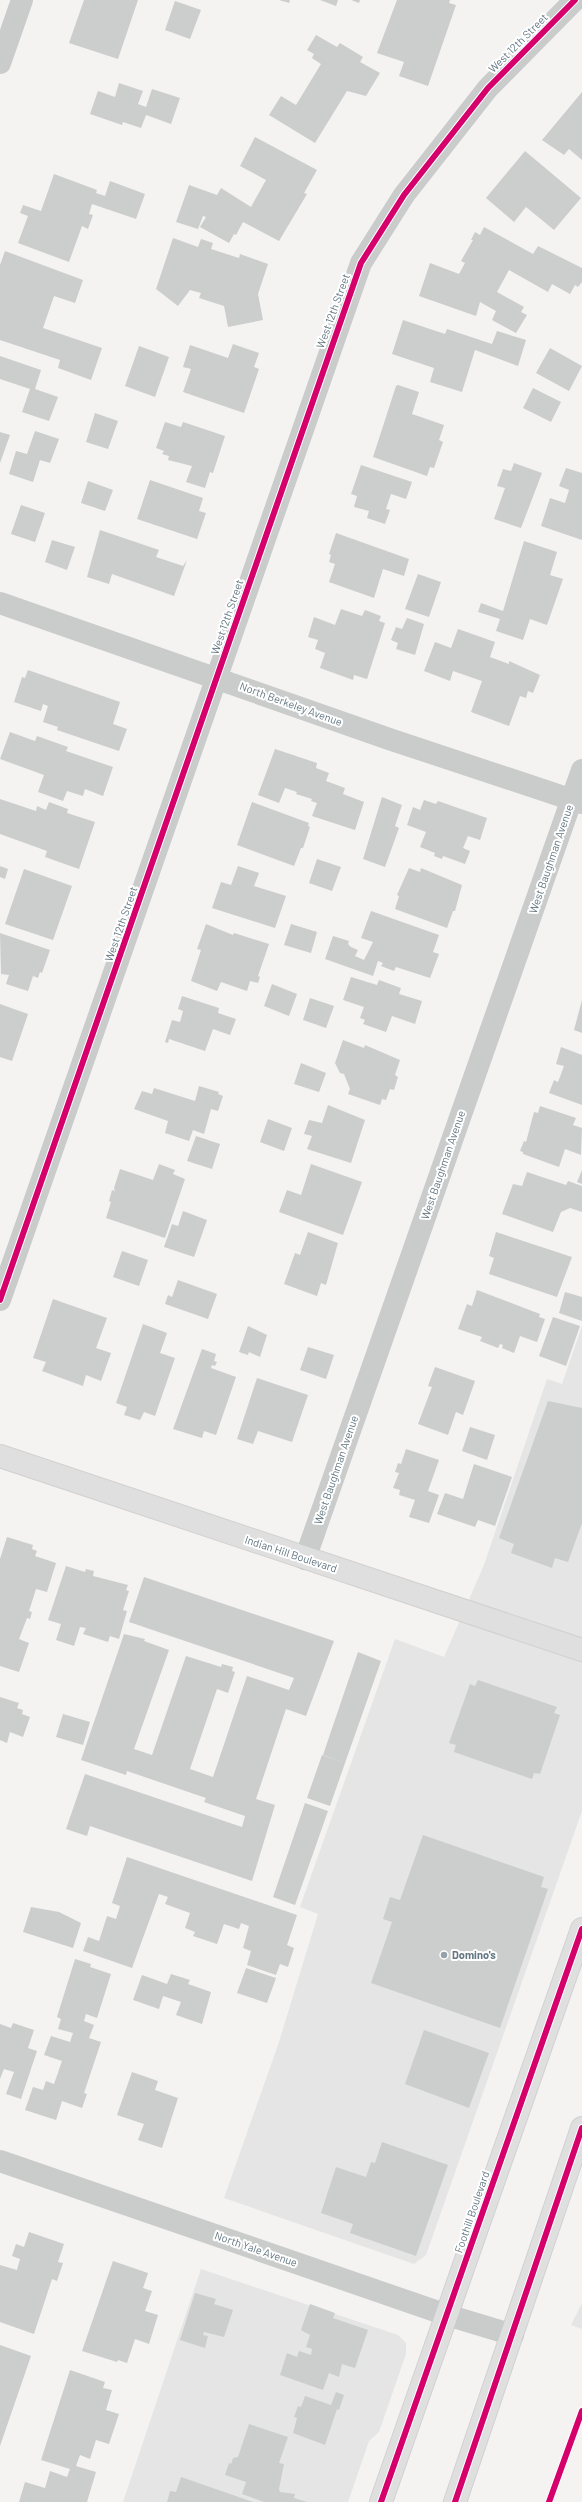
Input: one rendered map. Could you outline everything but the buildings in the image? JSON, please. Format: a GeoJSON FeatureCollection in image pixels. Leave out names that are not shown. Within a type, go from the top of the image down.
{"type":"FeatureCollection","features":[{"type":"Feature","properties":{"kind":"main road","name":"Indian Hill Boulevard"},"geometry":{"type":"LineString","coordinates":[[0,1456],[305,1559],[582,1650]]}},
{"type":"Feature","properties":{"kind":"main road","name":"Foothill Boulevard"},"geometry":{"type":"LineString","coordinates":[[382,2502],[582,1929]]}},
{"type":"Feature","properties":{"kind":"main road"},"geometry":{"type":"LineString","coordinates":[[455,2502],[513,2335],[582,2128]]}},
{"type":"Feature","properties":{"kind":"street"},"geometry":{"type":"LineString","coordinates":[[0,63],[22,0]]}},
{"type":"Feature","properties":{"kind":"street","name":"West 12th Street"},"geometry":{"type":"LineString","coordinates":[[0,1300],[361,263],[404,195],[488,88],[575,0]]}},
{"type":"Feature","properties":{"kind":"street","name":"North Berkeley Avenue"},"geometry":{"type":"LineString","coordinates":[[0,603],[216,677],[392,740],[577,801]]}},
{"type":"Feature","properties":{"kind":"street","name":"West Baughman Avenue"},"geometry":{"type":"LineString","coordinates":[[305,1559],[577,801],[582,770]]}},
{"type":"Feature","properties":{"kind":"street","name":"North Yale Avenue"},"geometry":{"type":"LineString","coordinates":[[0,2161],[447,2315],[513,2335]]}},
{"type":"Feature","properties":{"kind":"shaded area"},"geometry":{"type":"Polygon","coordinates":[[[582,1326],[582,1811],[426,2255],[414,2264],[224,2198],[279,2042],[318,1914],[300,1907],[395,1639],[444,1657],[484,1565],[547,1379],[562,1384],[582,1326]]]}},
{"type":"Feature","properties":{"kind":"shaded area"},"geometry":{"type":"Polygon","coordinates":[[[201,2269],[398,2335],[406,2343],[406,2354],[379,2432],[369,2441],[348,2502],[123,2502],[201,2269]]]}},
{"type":"Feature","properties":{"kind":"shaded area"},"geometry":{"type":"Polygon","coordinates":[[[582,2303],[582,2329],[571,2325],[582,2303]]]}},
{"type":"Feature","properties":{"kind":"cycle path"},"geometry":{"type":"LineString","coordinates":[[0,1300],[361,263],[404,195],[488,88],[575,0]]}},
{"type":"Feature","properties":{"kind":"cycle path"},"geometry":{"type":"LineString","coordinates":[[381,2502],[582,1929]]}},
{"type":"Feature","properties":{"kind":"cycle path"},"geometry":{"type":"LineString","coordinates":[[455,2502],[582,2128]]}},
{"type":"Feature","properties":{"kind":"cycle path"},"geometry":{"type":"LineString","coordinates":[[549,2502],[582,2411]]}},
{"type":"Feature","properties":{"kind":"place","name":"Domino's"},"geometry":{"type":"Point","coordinates":[444,1955]}}]}
